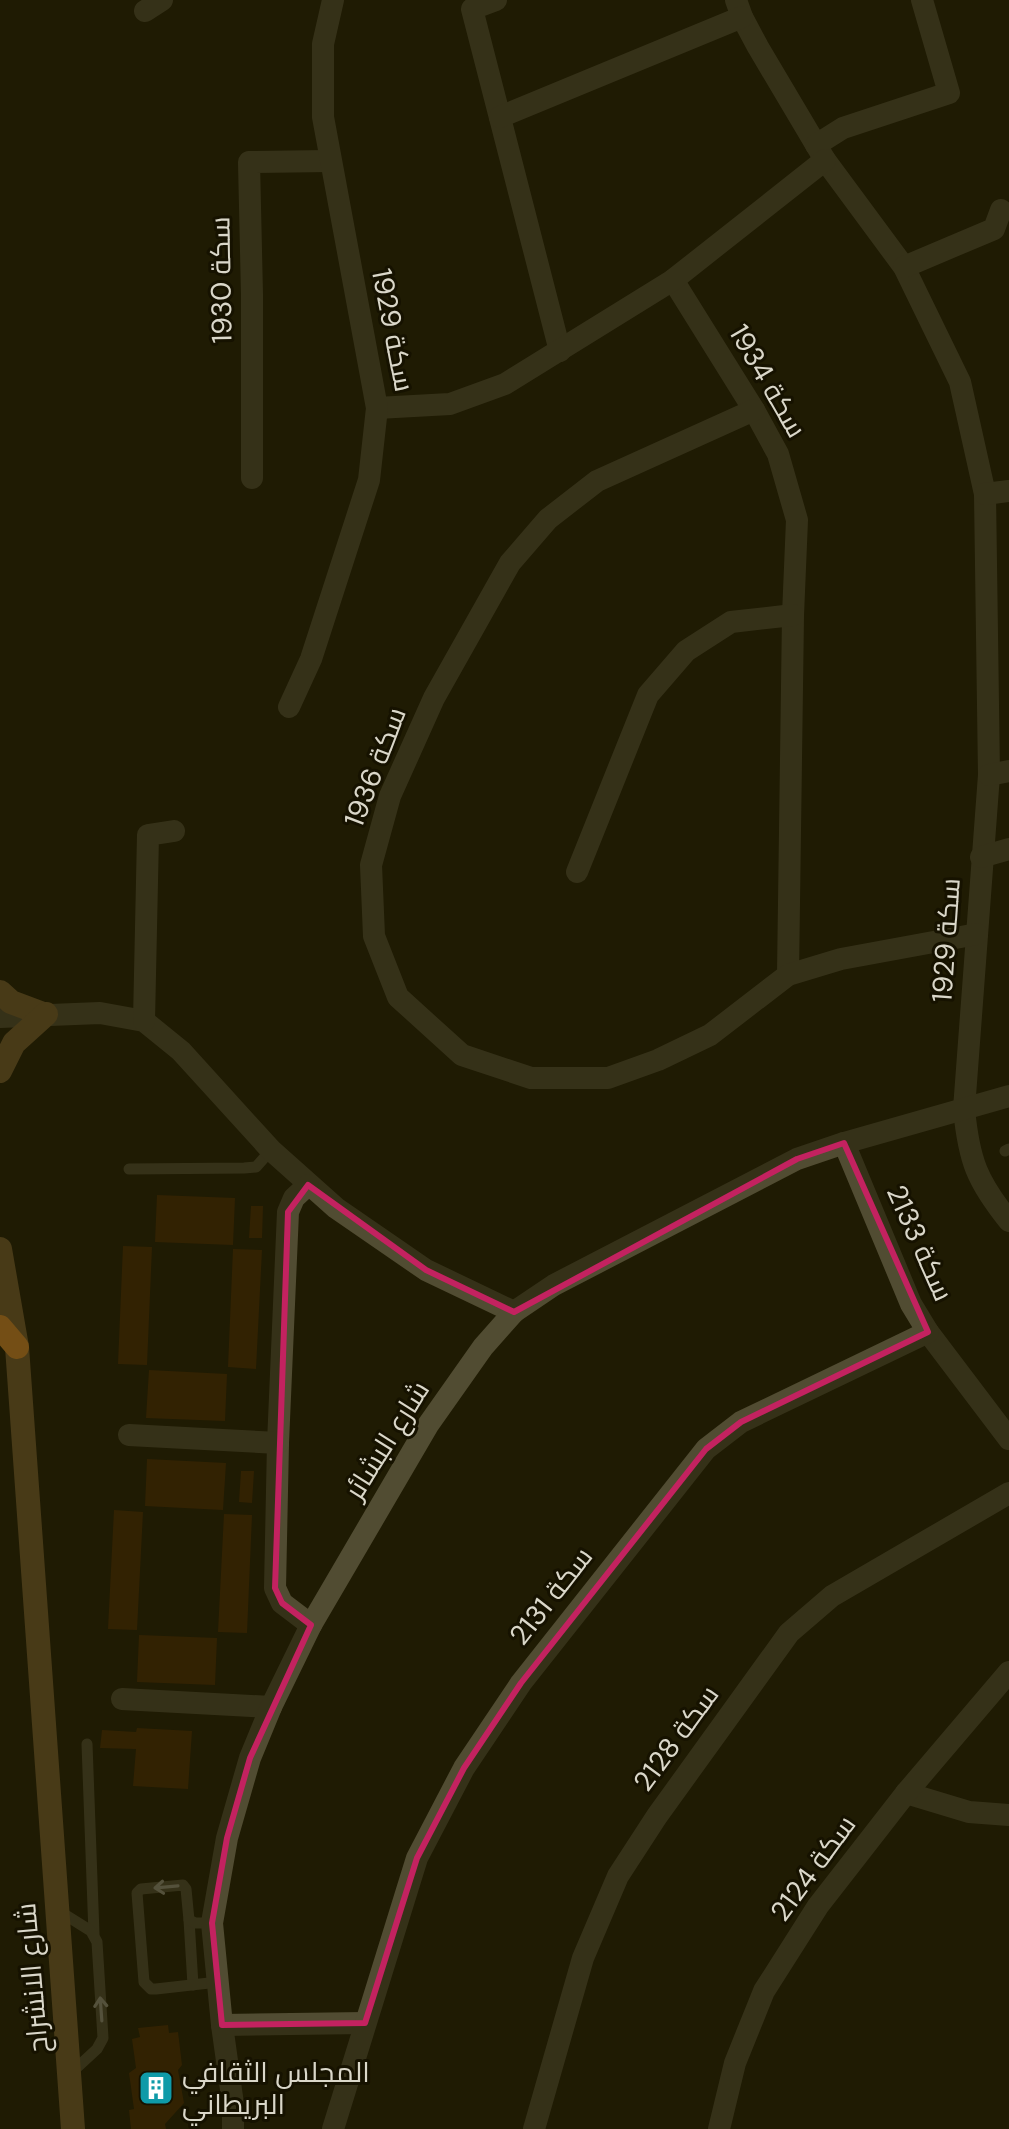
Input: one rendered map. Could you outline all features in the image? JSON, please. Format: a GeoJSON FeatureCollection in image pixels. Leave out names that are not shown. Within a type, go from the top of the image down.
{"type":"FeatureCollection","features":[{"type":"Feature","properties":{"kind":"highway"},"geometry":{"type":"LineString","coordinates":[[0,1327],[17,1347]]}},
{"type":"Feature","properties":{"kind":"street","name":"سكة 1929"},"geometry":{"type":"LineString","coordinates":[[289,707],[311,659],[369,480],[377,408],[323,117],[323,44],[333,0]]}},
{"type":"Feature","properties":{"kind":"street"},"geometry":{"type":"LineString","coordinates":[[496,0],[472,9],[560,351]]}},
{"type":"Feature","properties":{"kind":"street"},"geometry":{"type":"LineString","coordinates":[[377,408],[450,404],[505,384],[673,280],[820,152],[843,128],[949,93],[922,0]]}},
{"type":"Feature","properties":{"kind":"street","name":"سكة 1929"},"geometry":{"type":"LineString","coordinates":[[739,9],[820,152],[904,267],[960,382],[985,494],[999,773],[981,857],[964,1109],[967,1143],[983,1188],[1009,1221]]}},
{"type":"Feature","properties":{"kind":"street"},"geometry":{"type":"LineString","coordinates":[[500,117],[739,9]]}},
{"type":"Feature","properties":{"kind":"street","name":"سكة 1930"},"geometry":{"type":"LineString","coordinates":[[252,478],[249,162],[330,161]]}},
{"type":"Feature","properties":{"kind":"street"},"geometry":{"type":"LineString","coordinates":[[904,267],[994,229],[1001,210]]}},
{"type":"Feature","properties":{"kind":"street","name":"سكة 1934"},"geometry":{"type":"LineString","coordinates":[[673,280],[778,454],[797,520],[788,975]]}},
{"type":"Feature","properties":{"kind":"street","name":"سكة 1936"},"geometry":{"type":"LineString","coordinates":[[754,410],[597,481],[548,519],[510,563],[434,698],[390,796],[371,865],[374,936],[398,997],[462,1055],[531,1078],[608,1078],[658,1060],[710,1035],[788,975],[841,959],[977,934]]}},
{"type":"Feature","properties":{"kind":"street"},"geometry":{"type":"LineString","coordinates":[[985,494],[1009,491]]}},
{"type":"Feature","properties":{"kind":"street"},"geometry":{"type":"LineString","coordinates":[[577,872],[648,695],[686,651],[731,622],[793,615]]}},
{"type":"Feature","properties":{"kind":"street"},"geometry":{"type":"LineString","coordinates":[[144,1021],[148,835],[174,831]]}},
{"type":"Feature","properties":{"kind":"street"},"geometry":{"type":"LineString","coordinates":[[981,857],[1009,849]]}},
{"type":"Feature","properties":{"kind":"street"},"geometry":{"type":"LineString","coordinates":[[0,992],[11,1002],[44,1014]]}},
{"type":"Feature","properties":{"kind":"street"},"geometry":{"type":"LineString","coordinates":[[0,1017],[100,1013],[144,1021],[181,1051],[271,1150],[336,1208],[426,1270],[514,1312]]}},
{"type":"Feature","properties":{"kind":"street"},"geometry":{"type":"LineString","coordinates":[[0,1071],[14,1043],[44,1014]]}},
{"type":"Feature","properties":{"kind":"street","name":"شارع البشائر"},"geometry":{"type":"LineString","coordinates":[[233,2129],[233,2104],[212,1923],[227,1838],[250,1758],[311,1625],[428,1425],[483,1347],[514,1312],[554,1285],[797,1159],[1009,1096]]}},
{"type":"Feature","properties":{"kind":"street","name":"سكة 2133"},"geometry":{"type":"LineString","coordinates":[[844,1143],[911,1304],[928,1332],[1009,1439]]}},
{"type":"Feature","properties":{"kind":"street"},"geometry":{"type":"LineString","coordinates":[[308,1185],[294,1198],[288,1212],[275,1588],[282,1603],[311,1625]]}},
{"type":"Feature","properties":{"kind":"street","name":"شارع الانشراح"},"geometry":{"type":"LineString","coordinates":[[0,1249],[17,1347],[73,2129]]}},
{"type":"Feature","properties":{"kind":"street","name":"سكة 2131"},"geometry":{"type":"LineString","coordinates":[[333,2129],[417,1858],[464,1768],[521,1683],[706,1449],[741,1422],[928,1332]]}},
{"type":"Feature","properties":{"kind":"street"},"geometry":{"type":"LineString","coordinates":[[129,1435],[278,1443]]}},
{"type":"Feature","properties":{"kind":"street","name":"سكة 2128"},"geometry":{"type":"LineString","coordinates":[[534,2129],[583,1958],[618,1876],[657,1816],[789,1633],[832,1596],[1009,1493]]}},
{"type":"Feature","properties":{"kind":"street","name":"سكة 2124"},"geometry":{"type":"LineString","coordinates":[[719,2129],[735,2063],[764,1991],[818,1906],[906,1793],[1009,1672]]}},
{"type":"Feature","properties":{"kind":"street"},"geometry":{"type":"LineString","coordinates":[[122,1699],[271,1707]]}},
{"type":"Feature","properties":{"kind":"street"},"geometry":{"type":"LineString","coordinates":[[906,1793],[969,1812],[1009,1815]]}},
{"type":"Feature","properties":{"kind":"street"},"geometry":{"type":"LineString","coordinates":[[222,2025],[365,2023]]}},
{"type":"Feature","properties":{"kind":"lane"},"geometry":{"type":"LineString","coordinates":[[129,1169],[256,1167],[271,1150]]}},
{"type":"Feature","properties":{"kind":"lane"},"geometry":{"type":"LineString","coordinates":[[70,2074],[97,2049],[103,2038],[94,1934],[87,1744]]}},
{"type":"Feature","properties":{"kind":"lane"},"geometry":{"type":"LineString","coordinates":[[193,1985],[184,1886],[137,1891],[144,1982],[151,1989],[193,1985],[218,1982]]}},
{"type":"Feature","properties":{"kind":"lane"},"geometry":{"type":"LineString","coordinates":[[56,1910],[94,1934]]}},
{"type":"Feature","properties":{"kind":"lane"},"geometry":{"type":"LineString","coordinates":[[189,1920],[212,1923]]}},
{"type":"Feature","properties":{"kind":"highlighted area"},"geometry":{"type":"Polygon","coordinates":[[[844,1143],[928,1332],[741,1422],[706,1449],[521,1683],[464,1768],[417,1858],[365,2023],[222,2025],[212,1923],[227,1838],[250,1758],[311,1625],[282,1603],[275,1588],[288,1212],[308,1185],[426,1270],[514,1312],[797,1159],[844,1143]]]}},
{"type":"Feature","properties":{"kind":"building"},"geometry":{"type":"Polygon","coordinates":[[[157,1195],[235,1198],[233,1245],[155,1242],[157,1195]]]}},
{"type":"Feature","properties":{"kind":"building"},"geometry":{"type":"Polygon","coordinates":[[[251,1206],[263,1206],[262,1238],[249,1238],[251,1206]]]}},
{"type":"Feature","properties":{"kind":"building"},"geometry":{"type":"Polygon","coordinates":[[[123,1246],[152,1247],[147,1365],[118,1364],[123,1246]]]}},
{"type":"Feature","properties":{"kind":"building"},"geometry":{"type":"Polygon","coordinates":[[[233,1249],[262,1250],[256,1369],[228,1367],[233,1249]]]}},
{"type":"Feature","properties":{"kind":"building"},"geometry":{"type":"Polygon","coordinates":[[[149,1370],[227,1374],[225,1421],[146,1418],[149,1370]]]}},
{"type":"Feature","properties":{"kind":"building"},"geometry":{"type":"Polygon","coordinates":[[[147,1459],[226,1463],[223,1510],[145,1506],[147,1459]]]}},
{"type":"Feature","properties":{"kind":"building"},"geometry":{"type":"Polygon","coordinates":[[[241,1471],[254,1471],[252,1503],[239,1502],[241,1471]]]}},
{"type":"Feature","properties":{"kind":"building"},"geometry":{"type":"Polygon","coordinates":[[[114,1510],[143,1512],[137,1630],[108,1629],[114,1510]]]}},
{"type":"Feature","properties":{"kind":"building"},"geometry":{"type":"Polygon","coordinates":[[[224,1514],[252,1515],[247,1633],[218,1632],[224,1514]]]}},
{"type":"Feature","properties":{"kind":"building"},"geometry":{"type":"Polygon","coordinates":[[[139,1635],[217,1638],[215,1685],[137,1682],[139,1635]]]}},
{"type":"Feature","properties":{"kind":"building"},"geometry":{"type":"Polygon","coordinates":[[[137,1728],[192,1731],[188,1789],[133,1786],[136,1749],[100,1748],[102,1730],[136,1732],[137,1728]]]}},
{"type":"Feature","properties":{"kind":"building","name":"المجلس الثقافي البريطاني"},"geometry":{"type":"Polygon","coordinates":[[[168,2025],[169,2033],[178,2032],[182,2065],[178,2070],[184,2103],[165,2124],[166,2129],[131,2129],[129,2110],[134,2109],[129,2073],[136,2068],[132,2039],[140,2037],[138,2028],[168,2025]]]}},
{"type":"Feature","properties":{"kind":"place","name":"المجلس الثقافي البريطاني"},"geometry":{"type":"Point","coordinates":[156,2088]}}]}
